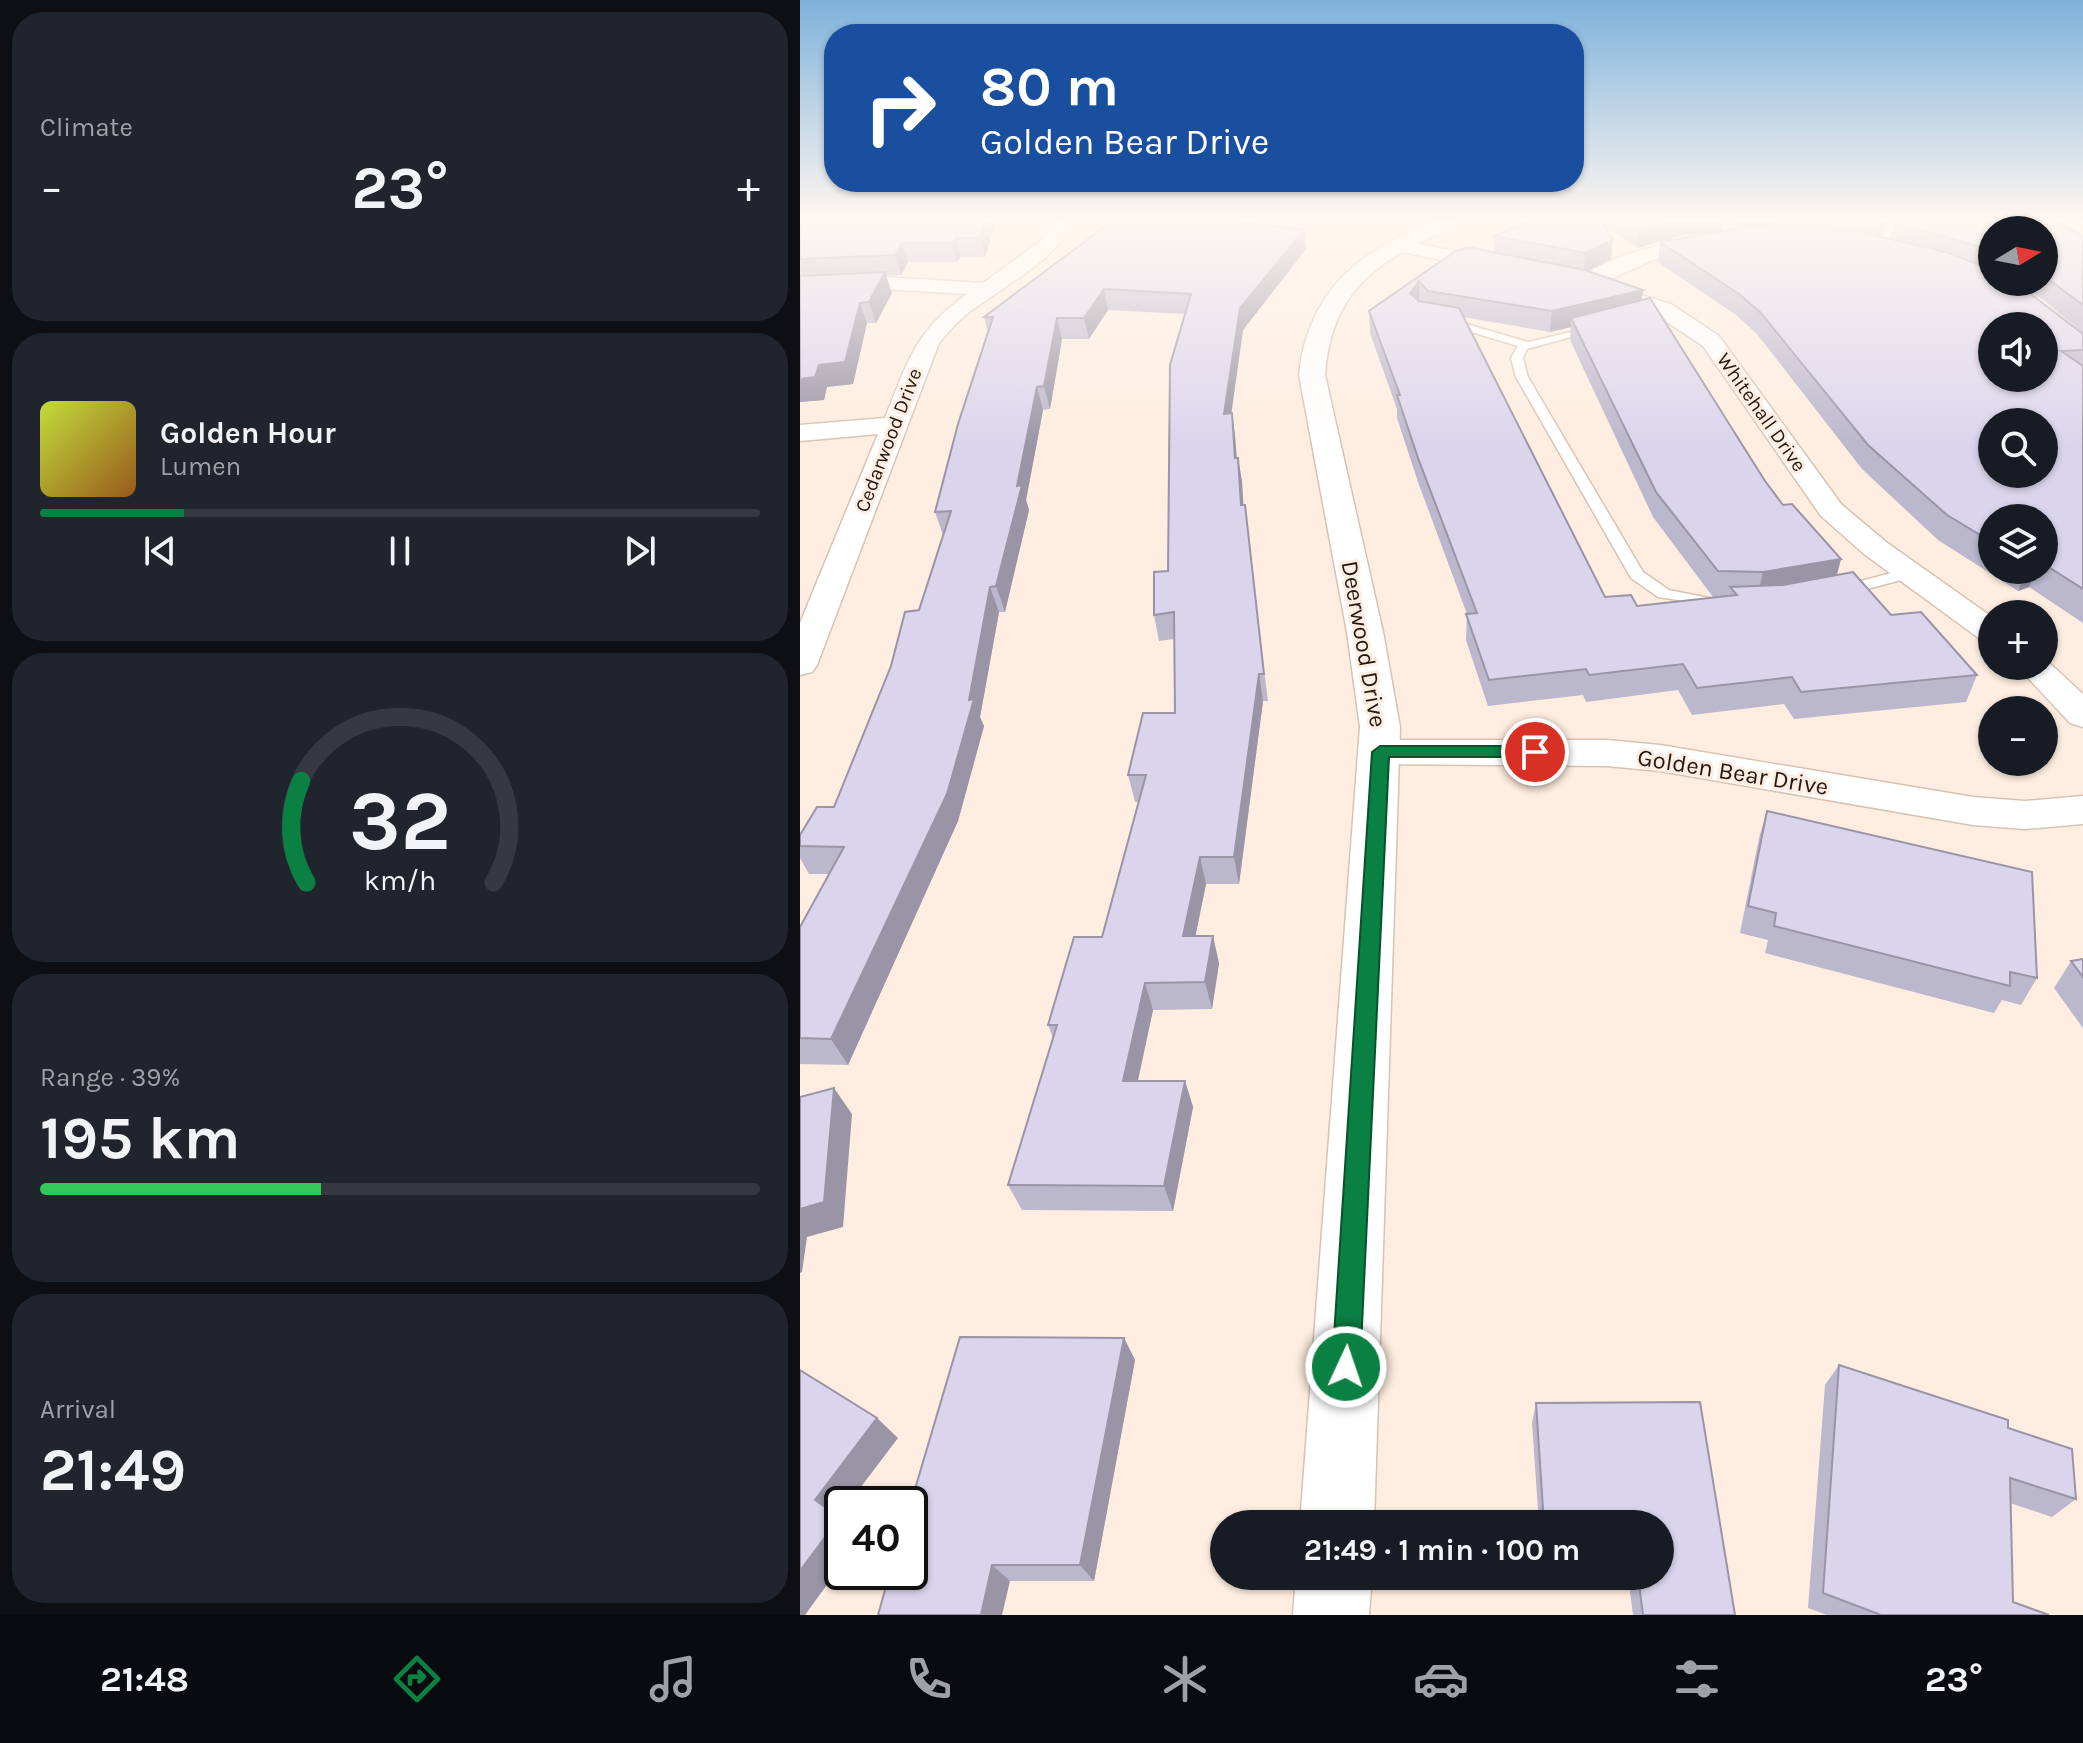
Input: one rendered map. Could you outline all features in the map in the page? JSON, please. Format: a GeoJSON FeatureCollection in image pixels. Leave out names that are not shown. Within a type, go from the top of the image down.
{"type":"FeatureCollection","features":[{"type":"Feature","properties":{"kind":"street","name":"Cedarwood Drive"},"geometry":{"type":"LineString","coordinates":[[800,665],[928,341],[946,320],[977,296]]}},
{"type":"Feature","properties":{"kind":"street","name":"Deerwood Drive"},"geometry":{"type":"LineString","coordinates":[[1336,296],[1321,319],[1312,356],[1312,375],[1374,679],[1380,752],[1338,1510]]}},
{"type":"Feature","properties":{"kind":"street","name":"Whitehall Drive"},"geometry":{"type":"LineString","coordinates":[[1615,296],[1690,325],[1717,347],[1831,510],[1857,535],[1978,622]]}},
{"type":"Feature","properties":{"kind":"street"},"geometry":{"type":"LineString","coordinates":[[800,433],[894,425]]}},
{"type":"Feature","properties":{"kind":"street"},"geometry":{"type":"LineString","coordinates":[[2048,680],[2083,715]]}},
{"type":"Feature","properties":{"kind":"street","name":"Golden Bear Drive"},"geometry":{"type":"LineString","coordinates":[[1380,752],[1607,753],[1660,758],[1973,811],[2025,815],[2083,810]]}},
{"type":"Feature","properties":{"kind":"street"},"geometry":{"type":"LineString","coordinates":[[1331,1615],[1333,1590]]}},
{"type":"Feature","properties":{"kind":"lane"},"geometry":{"type":"LineString","coordinates":[[1424,317],[1476,327],[1526,345]]}},
{"type":"Feature","properties":{"kind":"lane"},"geometry":{"type":"LineString","coordinates":[[1613,322],[1526,345],[1517,354],[1522,377],[1637,575],[1654,589],[1674,597],[1735,605]]}},
{"type":"Feature","properties":{"kind":"lane"},"geometry":{"type":"LineString","coordinates":[[1831,592],[1910,573]]}},
{"type":"Feature","properties":{"kind":"building"},"geometry":{"type":"Polygon","coordinates":[[[800,296],[872,296],[869,302],[860,303],[845,362],[819,365],[815,377],[800,379],[800,296]]]}},
{"type":"Feature","properties":{"kind":"building"},"geometry":{"type":"Polygon","coordinates":[[[1012,296],[1099,296],[1084,318],[1057,318],[1044,386],[1037,387],[1017,486],[1022,485],[996,586],[990,587],[969,700],[974,699],[947,794],[831,1039],[800,1038],[800,927],[844,847],[800,846],[800,835],[817,807],[834,807],[891,666],[905,612],[919,610],[951,511],[935,512],[958,424],[993,317],[984,317],[1012,296]]]}},
{"type":"Feature","properties":{"kind":"building"},"geometry":{"type":"Polygon","coordinates":[[[1190,296],[1250,296],[1240,308],[1224,414],[1232,413],[1235,458],[1238,458],[1241,505],[1245,505],[1264,674],[1259,674],[1234,857],[1200,857],[1183,936],[1213,936],[1205,982],[1145,983],[1123,1081],[1185,1081],[1164,1186],[1008,1185],[1057,1025],[1048,1025],[1074,937],[1102,937],[1146,775],[1128,775],[1143,713],[1175,713],[1174,612],[1154,615],[1154,572],[1168,571],[1170,365],[1190,296]]]}},
{"type":"Feature","properties":{"kind":"building"},"geometry":{"type":"Polygon","coordinates":[[[1390,296],[1414,296],[1419,301],[1459,308],[1605,597],[1631,595],[1637,606],[1737,595],[1730,587],[1783,585],[1853,572],[1891,615],[1921,612],[1977,675],[1801,692],[1792,677],[1697,688],[1683,664],[1589,675],[1586,669],[1489,680],[1466,614],[1477,613],[1418,458],[1397,395],[1400,395],[1369,311],[1390,296]]]}},
{"type":"Feature","properties":{"kind":"building"},"geometry":{"type":"Polygon","coordinates":[[[1461,296],[1615,296],[1552,311],[1461,296]]]}},
{"type":"Feature","properties":{"kind":"building"},"geometry":{"type":"Polygon","coordinates":[[[1742,296],[2034,296],[2054,312],[1978,312],[1978,392],[2058,392],[2058,315],[2083,334],[2083,350],[2061,351],[2083,366],[2083,589],[2058,573],[2058,504],[1978,504],[1978,534],[1947,515],[1868,445],[1761,313],[1742,296]]]}},
{"type":"Feature","properties":{"kind":"building"},"geometry":{"type":"Polygon","coordinates":[[[2071,296],[2083,296],[2083,305],[2071,296]]]}},
{"type":"Feature","properties":{"kind":"building"},"geometry":{"type":"Polygon","coordinates":[[[1650,298],[1765,481],[1783,505],[1792,504],[1841,559],[1763,572],[1718,571],[1656,492],[1571,318],[1650,298]]]}},
{"type":"Feature","properties":{"kind":"building"},"geometry":{"type":"Polygon","coordinates":[[[1767,811],[2032,872],[2037,978],[2010,972],[2010,986],[1774,926],[1776,913],[1748,906],[1767,811]]]}},
{"type":"Feature","properties":{"kind":"building"},"geometry":{"type":"Polygon","coordinates":[[[2083,959],[2083,977],[2071,961],[2083,959]]]}},
{"type":"Feature","properties":{"kind":"building"},"geometry":{"type":"Polygon","coordinates":[[[834,1088],[824,1202],[800,1209],[800,1097],[834,1088]]]}},
{"type":"Feature","properties":{"kind":"building"},"geometry":{"type":"Polygon","coordinates":[[[960,1337],[1124,1338],[1080,1565],[992,1565],[981,1615],[878,1615],[885,1590],[928,1590],[928,1486],[916,1486],[960,1337]]]}},
{"type":"Feature","properties":{"kind":"building"},"geometry":{"type":"Polygon","coordinates":[[[1839,1365],[2008,1420],[2008,1428],[2072,1449],[2076,1499],[2010,1478],[2013,1602],[2049,1615],[1881,1615],[1823,1593],[1839,1365]]]}},
{"type":"Feature","properties":{"kind":"building"},"geometry":{"type":"Polygon","coordinates":[[[800,1370],[877,1418],[815,1500],[824,1506],[824,1539],[800,1571],[800,1370]]]}},
{"type":"Feature","properties":{"kind":"building"},"geometry":{"type":"Polygon","coordinates":[[[1700,1402],[1735,1615],[1643,1615],[1640,1590],[1674,1590],[1674,1510],[1543,1510],[1536,1403],[1700,1402]]]}},
{"type":"Feature","properties":{"kind":"route"},"geometry":{"type":"LineString","coordinates":[[1346,1367],[1380,752],[1535,752]]}}]}
